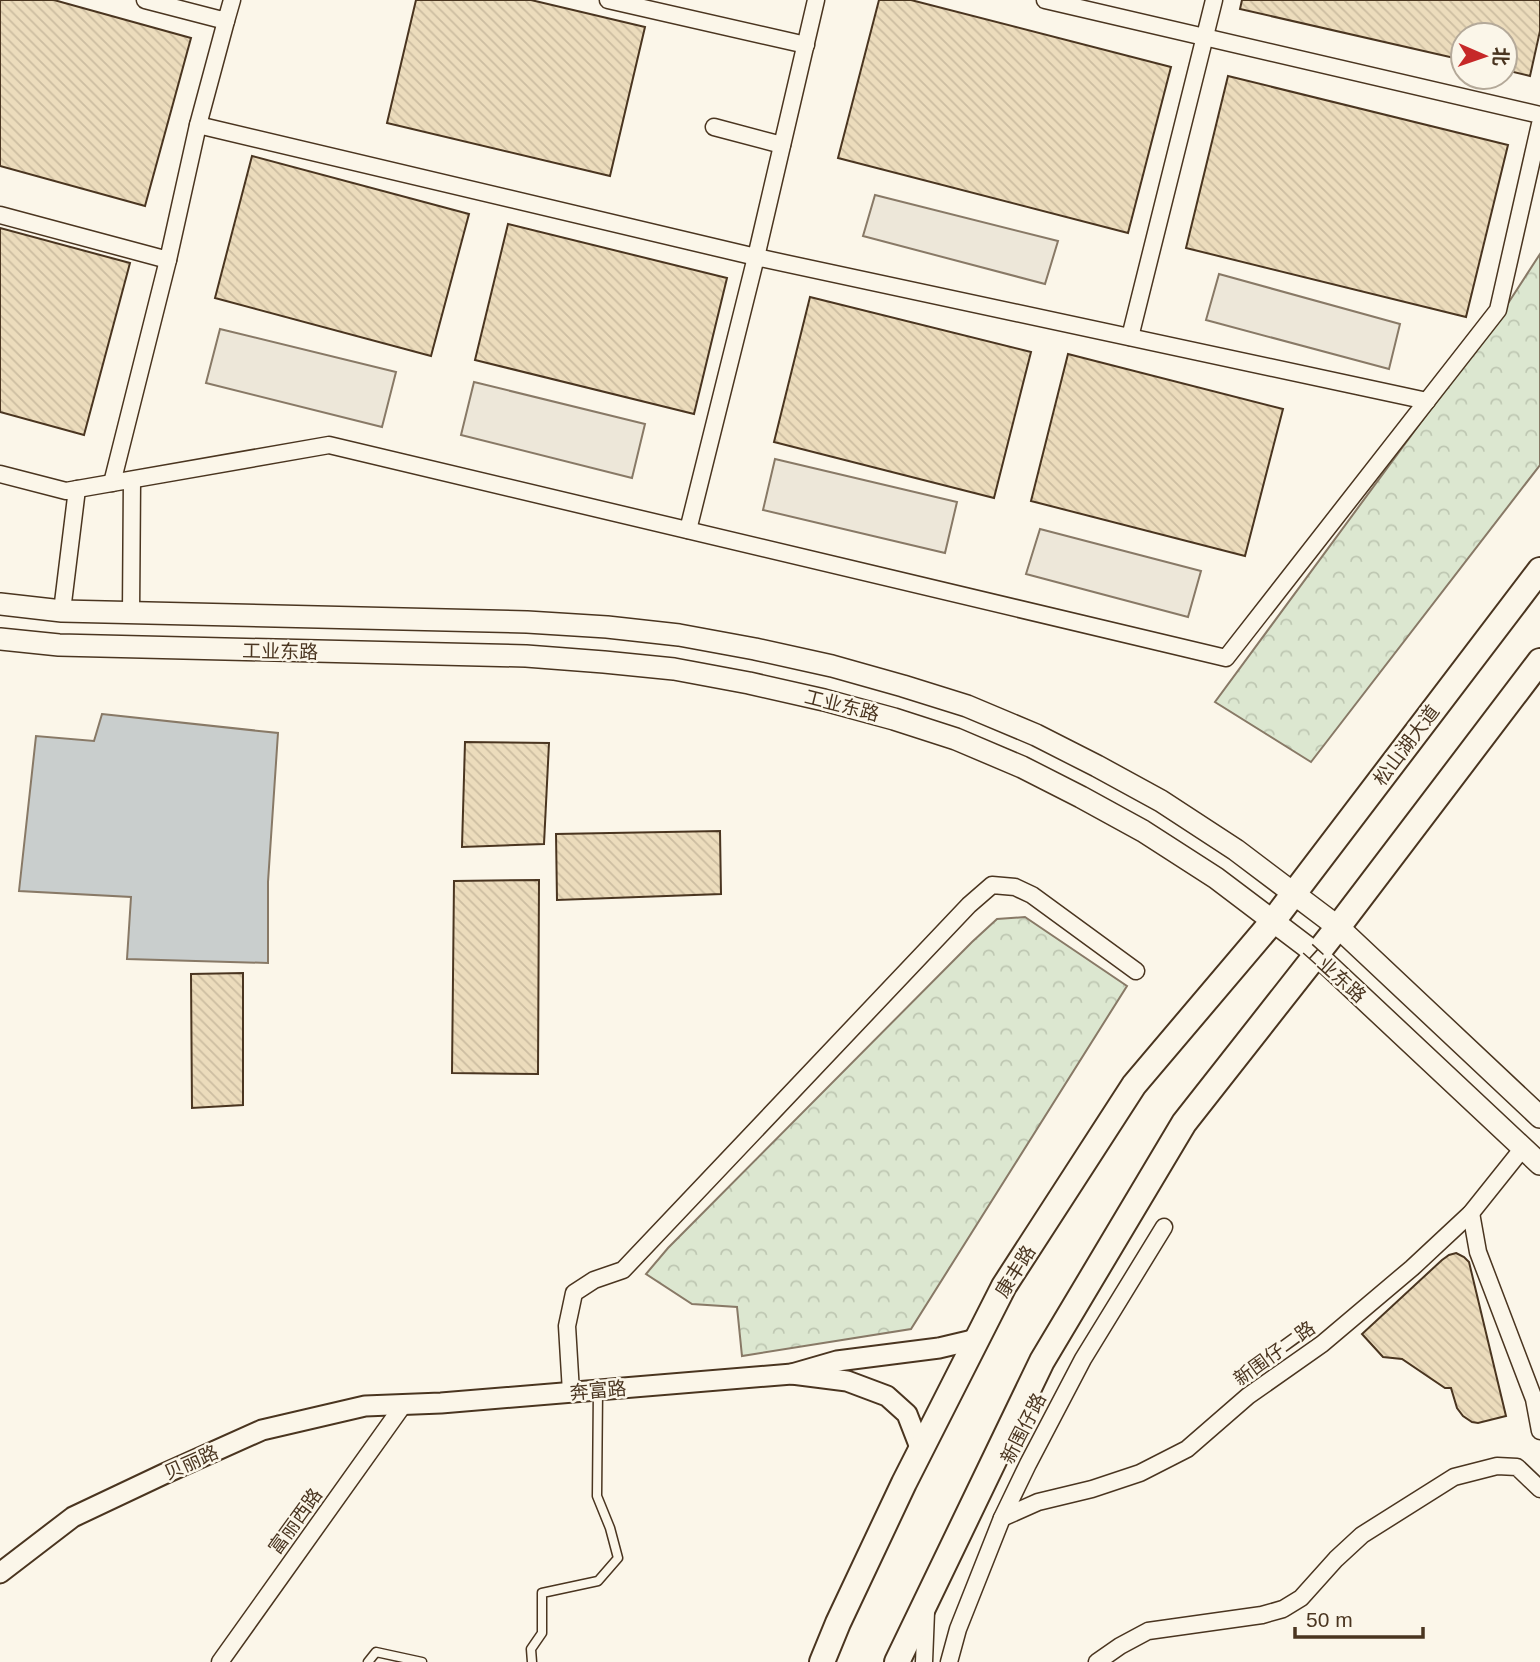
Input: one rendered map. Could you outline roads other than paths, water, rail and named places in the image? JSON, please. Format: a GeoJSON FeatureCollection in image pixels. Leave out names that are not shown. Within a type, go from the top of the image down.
{"type":"FeatureCollection","features":[{"type":"Feature","properties":{"kind":"main road","name":"松山湖大道"},"geometry":{"type":"LineString","coordinates":[[1273,921],[1540,570]]}},
{"type":"Feature","properties":{"kind":"main road","name":"工业东路"},"geometry":{"type":"LineString","coordinates":[[0,604],[62,611],[527,622],[607,627],[679,635],[755,649],[832,666],[967,706],[1036,735],[1160,801],[1236,850],[1338,927],[1540,1117]]}},
{"type":"Feature","properties":{"kind":"main road","name":"工业东路"},"geometry":{"type":"LineString","coordinates":[[0,639],[59,645],[526,656],[674,669],[811,697],[956,738],[1022,767],[1143,831],[1216,878],[1315,953],[1540,1164]]}},
{"type":"Feature","properties":{"kind":"main road"},"geometry":{"type":"LineString","coordinates":[[897,1662],[1042,1361],[1184,1123],[1338,927],[1540,661]]}},
{"type":"Feature","properties":{"kind":"main road","name":"康丰路"},"geometry":{"type":"LineString","coordinates":[[822,1662],[843,1611],[920,1450],[1004,1286],[1135,1086],[1273,921]]}},
{"type":"Feature","properties":{"kind":"street"},"geometry":{"type":"LineString","coordinates":[[145,0],[226,21]]}},
{"type":"Feature","properties":{"kind":"street"},"geometry":{"type":"LineString","coordinates":[[113,483],[198,125],[232,0]]}},
{"type":"Feature","properties":{"kind":"street"},"geometry":{"type":"LineString","coordinates":[[608,0],[670,7],[806,45]]}},
{"type":"Feature","properties":{"kind":"street"},"geometry":{"type":"LineString","coordinates":[[688,530],[816,0]]}},
{"type":"Feature","properties":{"kind":"street"},"geometry":{"type":"LineString","coordinates":[[1045,0],[1540,115]]}},
{"type":"Feature","properties":{"kind":"street"},"geometry":{"type":"LineString","coordinates":[[1130,337],[1214,0]]}},
{"type":"Feature","properties":{"kind":"street"},"geometry":{"type":"LineString","coordinates":[[0,474],[66,491],[329,445],[1226,658],[1498,310],[1540,124]]}},
{"type":"Feature","properties":{"kind":"street"},"geometry":{"type":"LineString","coordinates":[[198,125],[756,257],[1427,401]]}},
{"type":"Feature","properties":{"kind":"street"},"geometry":{"type":"LineString","coordinates":[[714,127],[782,145]]}},
{"type":"Feature","properties":{"kind":"street"},"geometry":{"type":"LineString","coordinates":[[0,215],[168,260]]}},
{"type":"Feature","properties":{"kind":"street"},"geometry":{"type":"LineString","coordinates":[[131,613],[132,480]]}},
{"type":"Feature","properties":{"kind":"street"},"geometry":{"type":"LineString","coordinates":[[62,611],[77,489]]}},
{"type":"Feature","properties":{"kind":"street"},"geometry":{"type":"LineString","coordinates":[[571,1392],[567,1325],[574,1293],[594,1280],[623,1270],[992,885],[1014,887],[1032,895],[1136,971]]}},
{"type":"Feature","properties":{"kind":"street","name":"新围仔二路"},"geometry":{"type":"LineString","coordinates":[[1002,1518],[1038,1502],[1092,1489],[1140,1473],[1187,1449],[1248,1396],[1322,1344],[1412,1268],[1471,1213],[1523,1148]]}},
{"type":"Feature","properties":{"kind":"street"},"geometry":{"type":"LineString","coordinates":[[1471,1213],[1478,1252],[1534,1399],[1540,1431]]}},
{"type":"Feature","properties":{"kind":"street","name":"新围仔路"},"geometry":{"type":"LineString","coordinates":[[949,1662],[958,1629],[1002,1518],[1028,1464],[1083,1359],[1164,1227]]}},
{"type":"Feature","properties":{"kind":"street"},"geometry":{"type":"LineString","coordinates":[[792,1374],[837,1361],[939,1348],[977,1339]]}},
{"type":"Feature","properties":{"kind":"street"},"geometry":{"type":"LineString","coordinates":[[792,1374],[847,1381],[887,1396],[906,1414],[920,1450]]}},
{"type":"Feature","properties":{"kind":"street","name":"奔富路"},"geometry":{"type":"LineString","coordinates":[[404,1404],[792,1374]]}},
{"type":"Feature","properties":{"kind":"street","name":"贝丽路"},"geometry":{"type":"LineString","coordinates":[[0,1573],[73,1517],[262,1430],[365,1406],[404,1404]]}},
{"type":"Feature","properties":{"kind":"street","name":"富丽西路"},"geometry":{"type":"LineString","coordinates":[[220,1662],[404,1404]]}},
{"type":"Feature","properties":{"kind":"street"},"geometry":{"type":"LineString","coordinates":[[1097,1662],[1149,1631],[1262,1615],[1283,1609],[1301,1598],[1362,1535],[1454,1477],[1497,1466],[1517,1467],[1540,1489]]}},
{"type":"Feature","properties":{"kind":"street"},"geometry":{"type":"LineString","coordinates":[[924,1662],[927,1599]]}},
{"type":"Feature","properties":{"kind":"lane"},"geometry":{"type":"LineString","coordinates":[[532,1662],[531,1649],[542,1633],[542,1593],[598,1581],[618,1558],[597,1496],[598,1390]]}},
{"type":"Feature","properties":{"kind":"lane"},"geometry":{"type":"LineString","coordinates":[[368,1662],[376,1652],[422,1662]]}}]}
